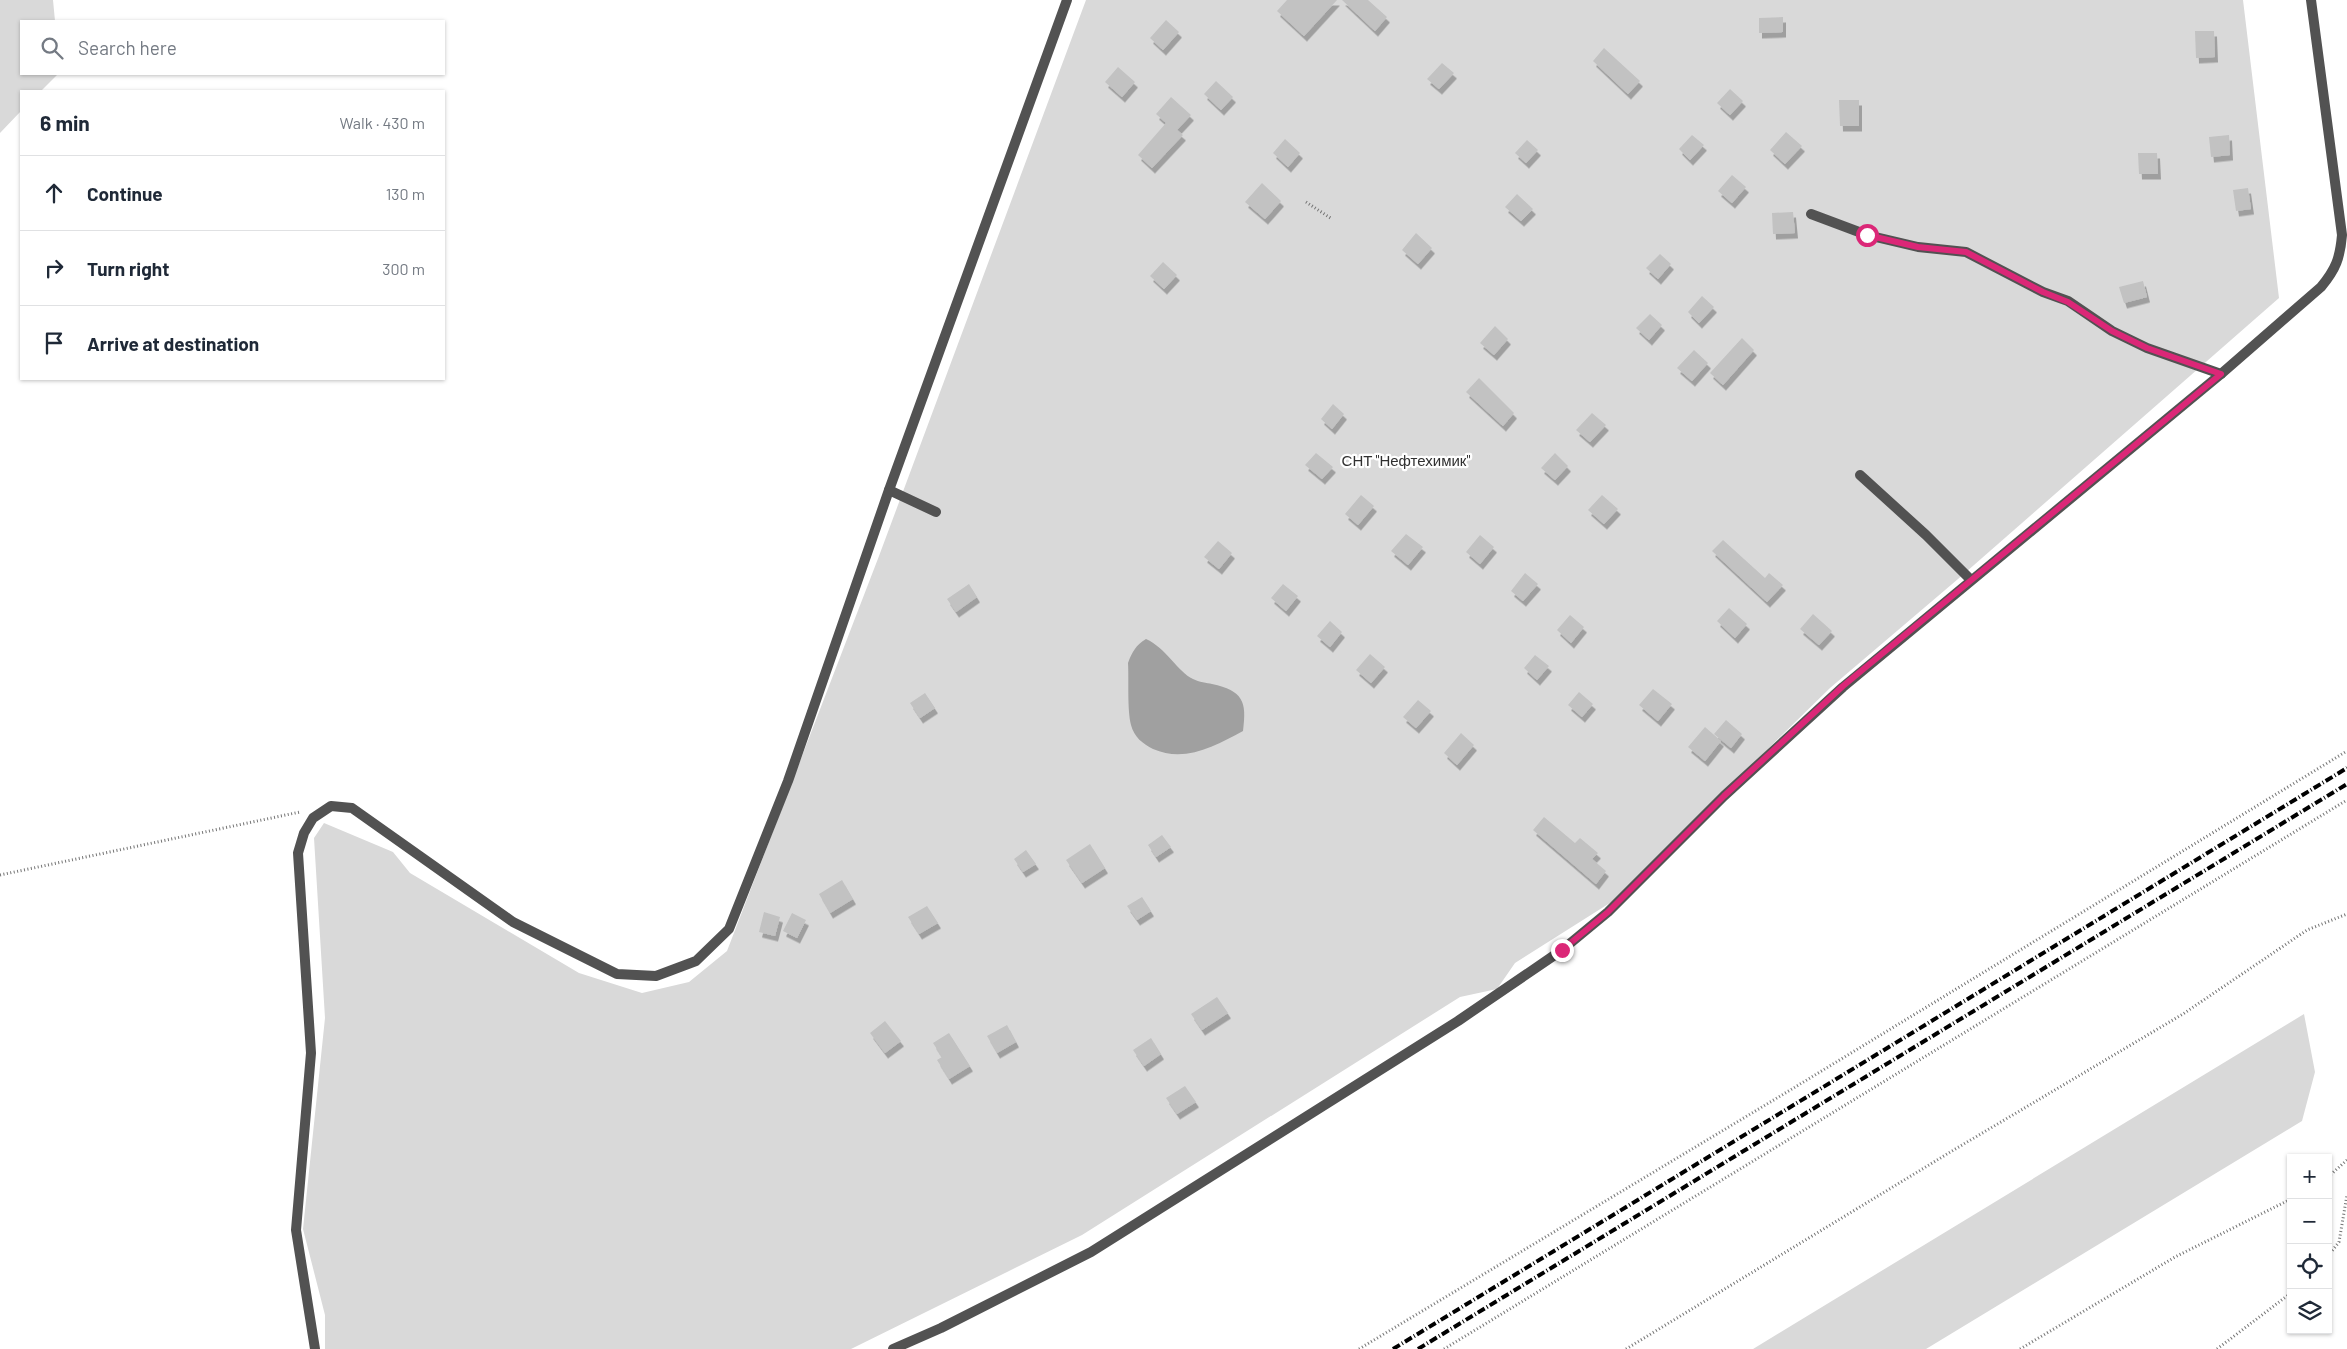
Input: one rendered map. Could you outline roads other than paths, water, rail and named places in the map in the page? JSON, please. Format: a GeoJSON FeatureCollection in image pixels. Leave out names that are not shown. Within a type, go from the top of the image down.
{"type":"FeatureCollection","features":[{"type":"Feature","properties":{"kind":"street"},"geometry":{"type":"LineString","coordinates":[[315,1349],[296,1230],[311,1053],[298,853],[304,833],[313,818],[331,806],[352,808],[513,922],[617,974],[656,976],[696,962],[729,929],[788,781],[889,490],[1067,0]]}},
{"type":"Feature","properties":{"kind":"street"},"geometry":{"type":"LineString","coordinates":[[893,1349],[941,1328],[1091,1252],[1458,1021],[1562,950],[1608,912],[1724,796],[1843,686],[2221,374],[2321,287],[2332,274],[2341,255],[2342,235],[2335,170],[2310,0]]}},
{"type":"Feature","properties":{"kind":"street"},"geometry":{"type":"LineString","coordinates":[[1811,214],[1867,235],[1918,247],[1966,252],[2043,292],[2068,302],[2112,331],[2147,348],[2221,374]]}},
{"type":"Feature","properties":{"kind":"street"},"geometry":{"type":"LineString","coordinates":[[1860,475],[1926,535],[1971,580]]}},
{"type":"Feature","properties":{"kind":"street"},"geometry":{"type":"LineString","coordinates":[[889,490],[936,512]]}},
{"type":"Feature","properties":{"kind":"railway"},"geometry":{"type":"LineString","coordinates":[[1393,1349],[2347,768]]}},
{"type":"Feature","properties":{"kind":"railway"},"geometry":{"type":"LineString","coordinates":[[1418,1349],[2347,784]]}},
{"type":"Feature","properties":{"kind":"park label","name":"СНТ \"Нефтехимик\""},"geometry":{"type":"Point","coordinates":[1406,460]}}]}
